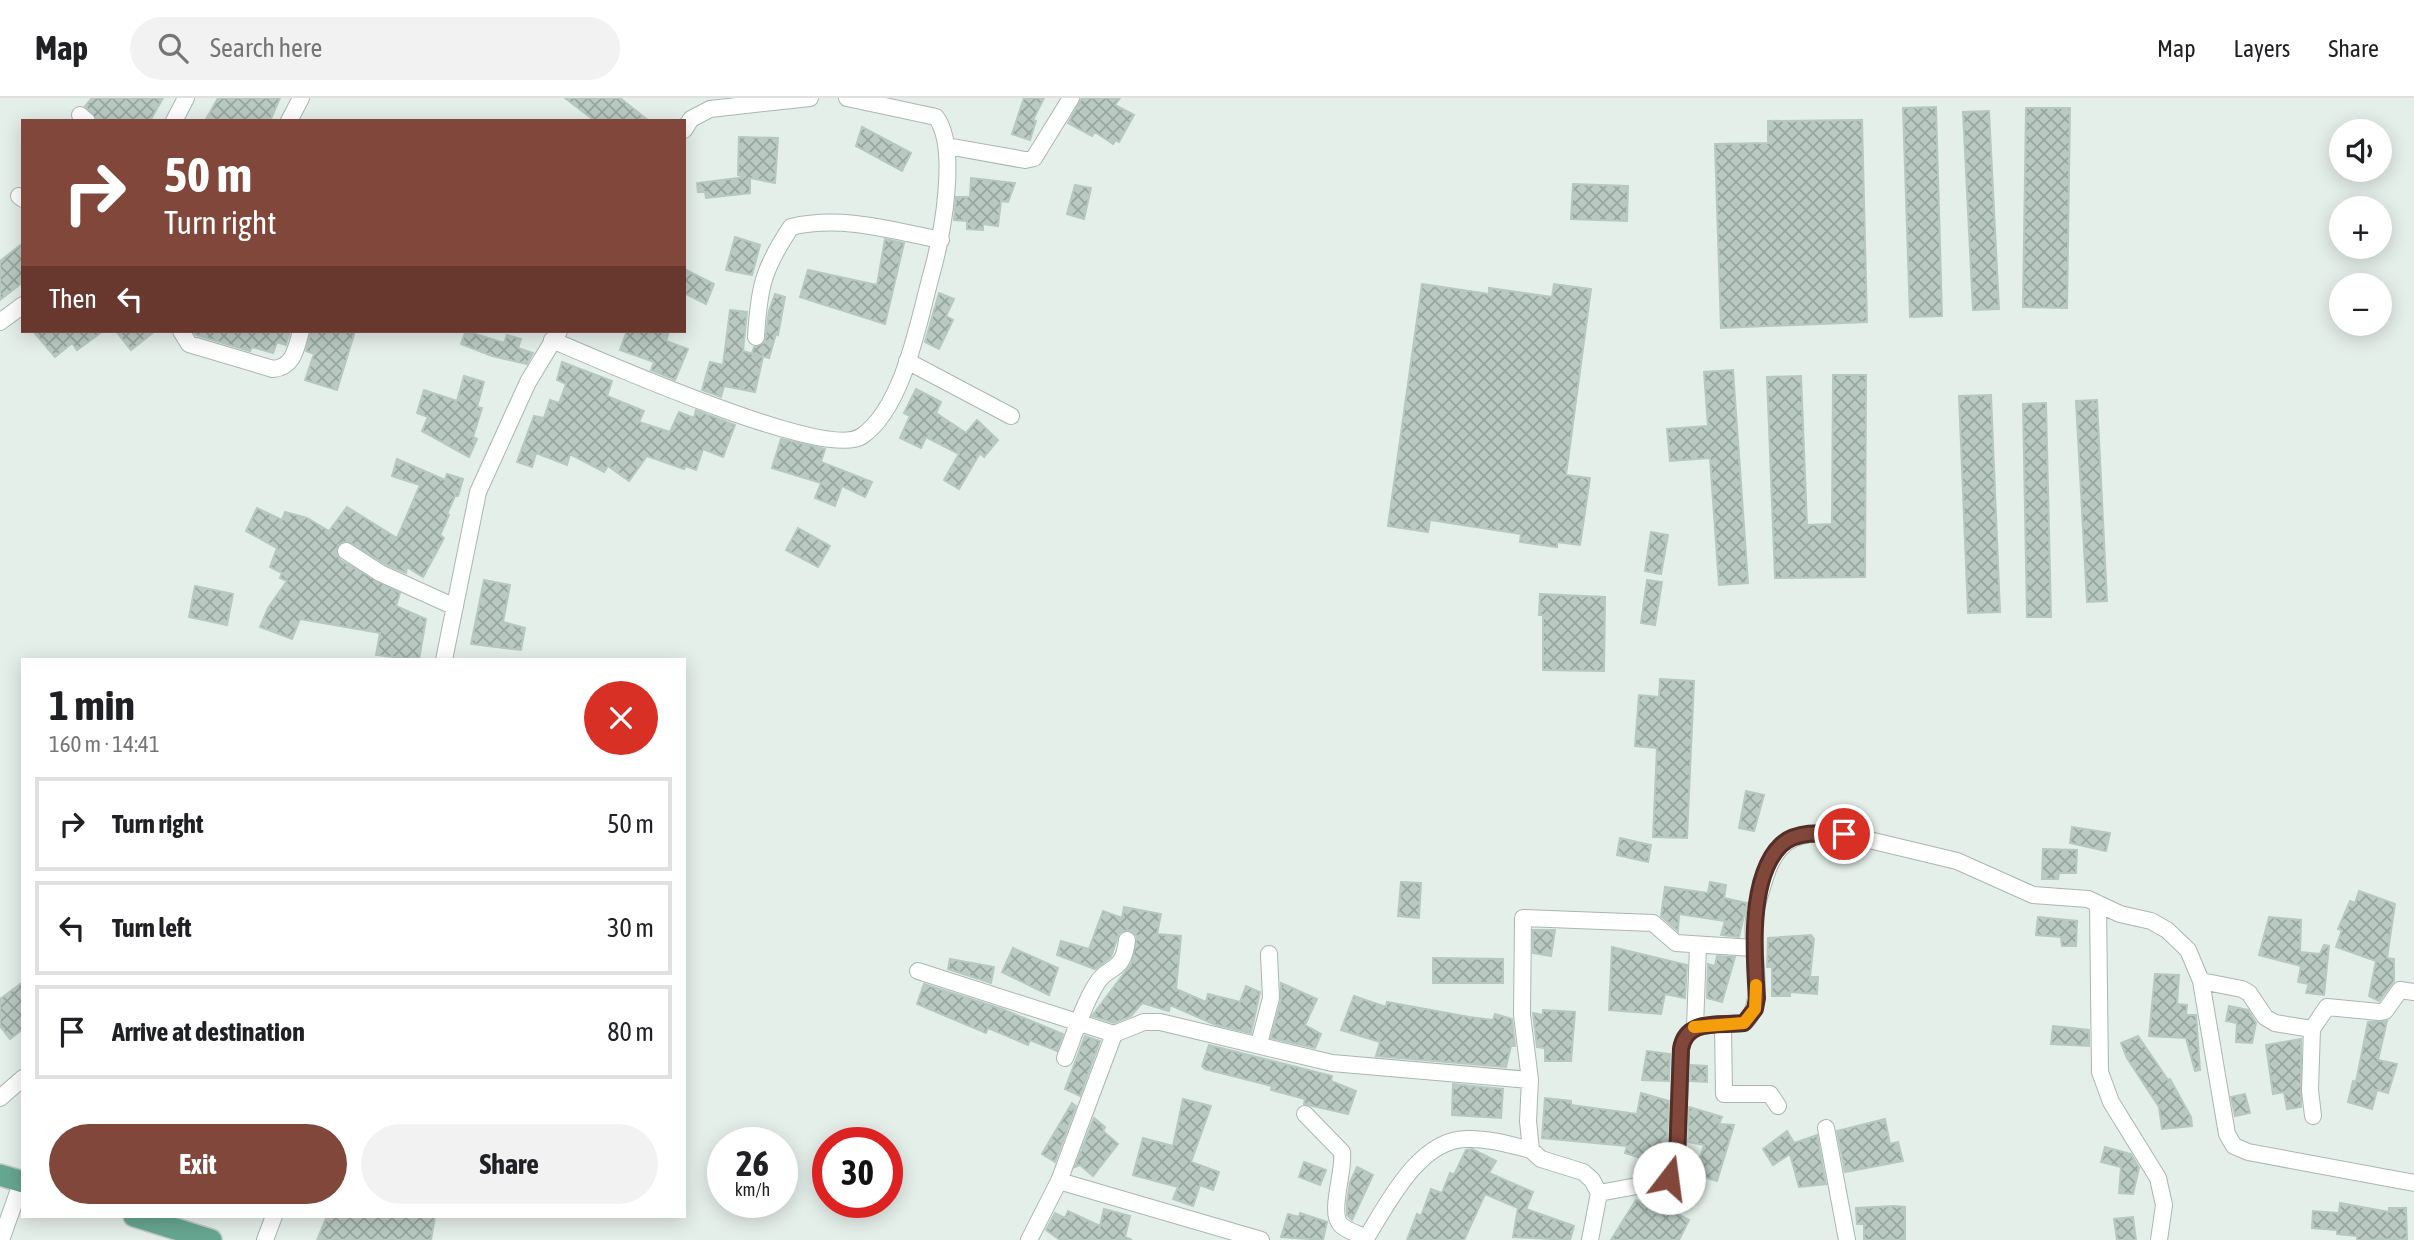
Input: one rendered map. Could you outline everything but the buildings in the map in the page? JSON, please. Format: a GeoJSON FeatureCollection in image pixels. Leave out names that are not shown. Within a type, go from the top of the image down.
{"type":"FeatureCollection","features":[{"type":"Feature","properties":{"kind":"main road"},"geometry":{"type":"LineString","coordinates":[[0,1175],[21,1182]]}},
{"type":"Feature","properties":{"kind":"main road"},"geometry":{"type":"LineString","coordinates":[[140,1218],[211,1240]]}},
{"type":"Feature","properties":{"kind":"street"},"geometry":{"type":"LineString","coordinates":[[175,119],[186,98]]}},
{"type":"Feature","properties":{"kind":"street"},"geometry":{"type":"LineString","coordinates":[[290,119],[301,98]]}},
{"type":"Feature","properties":{"kind":"street"},"geometry":{"type":"LineString","coordinates":[[686,127],[691,119],[710,109],[810,98]]}},
{"type":"Feature","properties":{"kind":"street"},"geometry":{"type":"LineString","coordinates":[[444,658],[478,492],[528,382],[556,336],[698,401],[841,442],[861,437],[872,428],[890,403],[907,361],[941,240],[947,146],[943,127],[936,117],[847,98]]}},
{"type":"Feature","properties":{"kind":"street"},"geometry":{"type":"LineString","coordinates":[[947,146],[1025,160],[1034,158],[1071,98]]}},
{"type":"Feature","properties":{"kind":"street"},"geometry":{"type":"LineString","coordinates":[[756,337],[758,293],[770,258],[791,227],[819,220],[851,222],[941,240]]}},
{"type":"Feature","properties":{"kind":"street"},"geometry":{"type":"LineString","coordinates":[[0,322],[21,306]]}},
{"type":"Feature","properties":{"kind":"street"},"geometry":{"type":"LineString","coordinates":[[182,333],[189,344],[273,369],[288,364],[300,333]]}},
{"type":"Feature","properties":{"kind":"street"},"geometry":{"type":"LineString","coordinates":[[907,361],[1012,416]]}},
{"type":"Feature","properties":{"kind":"street"},"geometry":{"type":"LineString","coordinates":[[346,551],[380,573],[455,607]]}},
{"type":"Feature","properties":{"kind":"street"},"geometry":{"type":"LineString","coordinates":[[1695,1027],[1744,1023],[1755,1009],[1757,998],[1754,921],[1769,865],[1782,843],[1800,836],[1844,834],[1956,861],[2033,895],[2077,896],[2120,914],[2151,921],[2167,930],[2193,957],[2201,981],[2227,1135],[2234,1146],[2248,1153],[2414,1183]]}},
{"type":"Feature","properties":{"kind":"street"},"geometry":{"type":"LineString","coordinates":[[2098,904],[2100,1072],[2111,1102],[2158,1178],[2164,1205],[2159,1240]]}},
{"type":"Feature","properties":{"kind":"street"},"geometry":{"type":"LineString","coordinates":[[1531,1150],[1528,1121],[1530,1080],[1522,1015],[1523,918],[1653,923],[1676,943],[1753,948]]}},
{"type":"Feature","properties":{"kind":"street"},"geometry":{"type":"LineString","coordinates":[[1065,1058],[1097,982],[1122,960],[1127,940]]}},
{"type":"Feature","properties":{"kind":"street"},"geometry":{"type":"LineString","coordinates":[[1598,1193],[1664,1181],[1672,1174],[1677,1159],[1683,1040],[1695,1027],[1698,946]]}},
{"type":"Feature","properties":{"kind":"street"},"geometry":{"type":"LineString","coordinates":[[1259,1044],[1271,998],[1269,954]]}},
{"type":"Feature","properties":{"kind":"street"},"geometry":{"type":"LineString","coordinates":[[918,971],[1114,1034],[1144,1022],[1160,1022],[1332,1063],[1530,1080]]}},
{"type":"Feature","properties":{"kind":"street"},"geometry":{"type":"LineString","coordinates":[[2201,981],[2230,986],[2249,993],[2265,1017],[2274,1023],[2312,1029]]}},
{"type":"Feature","properties":{"kind":"street"},"geometry":{"type":"LineString","coordinates":[[2313,1116],[2310,1090],[2312,1029],[2328,1007],[2385,1011],[2400,990],[2414,992]]}},
{"type":"Feature","properties":{"kind":"street"},"geometry":{"type":"LineString","coordinates":[[1723,1026],[1724,1094],[1770,1094],[1778,1105]]}},
{"type":"Feature","properties":{"kind":"street"},"geometry":{"type":"LineString","coordinates":[[1029,1240],[1059,1181],[1114,1034]]}},
{"type":"Feature","properties":{"kind":"street"},"geometry":{"type":"LineString","coordinates":[[0,1098],[21,1080]]}},
{"type":"Feature","properties":{"kind":"street"},"geometry":{"type":"LineString","coordinates":[[1305,1114],[1342,1153],[1342,1174],[1335,1204],[1337,1219],[1341,1225],[1366,1239],[1407,1178],[1434,1151],[1465,1139],[1531,1150],[1541,1159],[1583,1172],[1598,1193],[1590,1240]]}},
{"type":"Feature","properties":{"kind":"street"},"geometry":{"type":"LineString","coordinates":[[1826,1128],[1847,1240]]}},
{"type":"Feature","properties":{"kind":"street"},"geometry":{"type":"LineString","coordinates":[[1059,1181],[1261,1240]]}},
{"type":"Feature","properties":{"kind":"street"},"geometry":{"type":"LineString","coordinates":[[1,1240],[21,1185]]}},
{"type":"Feature","properties":{"kind":"street"},"geometry":{"type":"LineString","coordinates":[[265,1240],[273,1218]]}},
{"type":"Feature","properties":{"kind":"slow traffic"},"geometry":{"type":"LineString","coordinates":[[1694,1027],[1744,1023],[1755,1009],[1756,985]]}},
{"type":"Feature","properties":{"kind":"route"},"geometry":{"type":"LineString","coordinates":[[1669,1178],[1677,1159],[1681,1049],[1686,1033],[1695,1027],[1744,1023],[1755,1009],[1757,998],[1754,921],[1769,865],[1782,843],[1800,836],[1844,834]]}}]}
